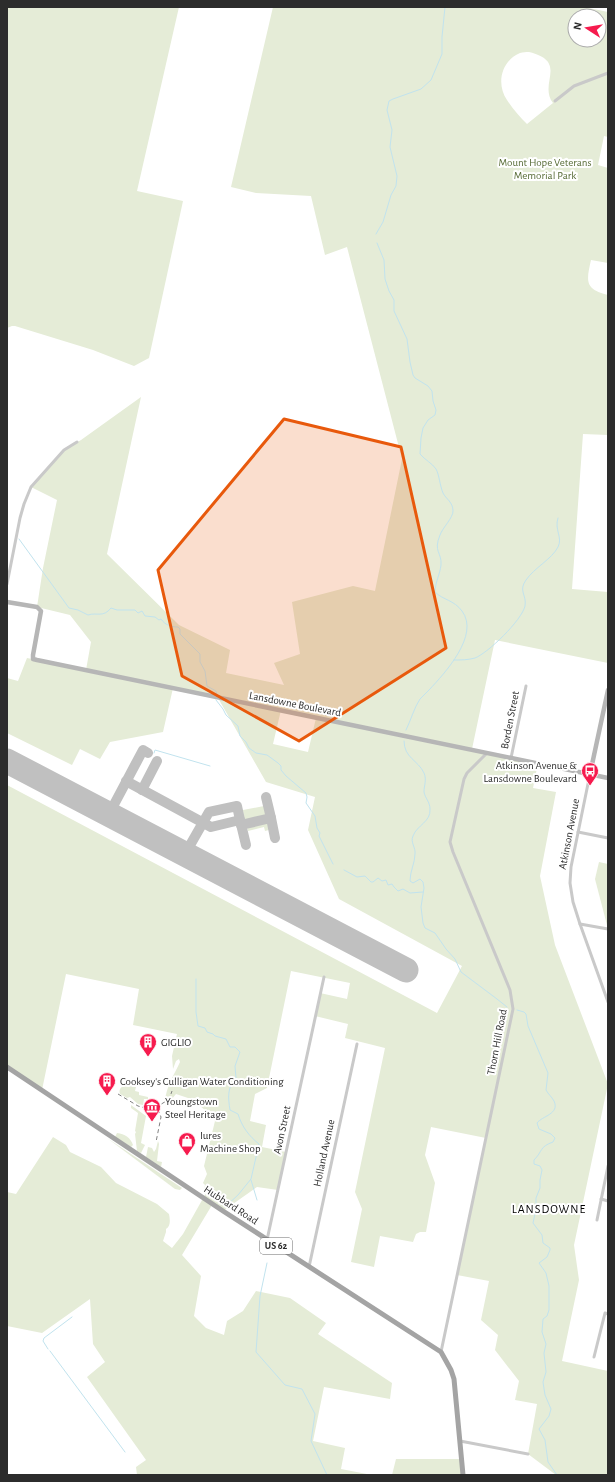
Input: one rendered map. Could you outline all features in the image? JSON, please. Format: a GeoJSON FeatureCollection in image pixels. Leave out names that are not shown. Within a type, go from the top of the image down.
{"type":"FeatureCollection","features":[{"type":"Feature","properties":{"kind":"main road","name":"Hubbard Road"},"geometry":{"type":"LineString","coordinates":[[7,1067],[267,1240],[441,1352],[451,1370],[454,1379],[463,1475]]}},
{"type":"Feature","properties":{"kind":"street"},"geometry":{"type":"LineString","coordinates":[[555,101],[574,86],[608,73]]}},
{"type":"Feature","properties":{"kind":"street"},"geometry":{"type":"LineString","coordinates":[[7,584],[24,504],[31,487],[64,450],[77,442]]}},
{"type":"Feature","properties":{"kind":"street","name":"Lansdowne Boulevard"},"geometry":{"type":"LineString","coordinates":[[7,602],[40,608],[41,612],[33,655],[34,659],[608,778]]}},
{"type":"Feature","properties":{"kind":"street","name":"Borden Street"},"geometry":{"type":"LineString","coordinates":[[511,758],[526,686]]}},
{"type":"Feature","properties":{"kind":"street","name":"Atkinson Avenue"},"geometry":{"type":"LineString","coordinates":[[608,690],[571,867],[570,883],[573,902],[580,924],[608,1002]]}},
{"type":"Feature","properties":{"kind":"street","name":"Thorn Hill Road"},"geometry":{"type":"LineString","coordinates":[[441,1352],[513,1009],[510,990],[450,842],[464,779],[467,773],[487,753]]}},
{"type":"Feature","properties":{"kind":"street"},"geometry":{"type":"LineString","coordinates":[[578,832],[608,838]]}},
{"type":"Feature","properties":{"kind":"street"},"geometry":{"type":"LineString","coordinates":[[580,924],[608,929]]}},
{"type":"Feature","properties":{"kind":"street","name":"Avon Street"},"geometry":{"type":"LineString","coordinates":[[267,1240],[324,977]]}},
{"type":"Feature","properties":{"kind":"street","name":"Holland Avenue"},"geometry":{"type":"LineString","coordinates":[[309,1267],[357,1044]]}},
{"type":"Feature","properties":{"kind":"street"},"geometry":{"type":"LineString","coordinates":[[597,1220],[608,1166]]}},
{"type":"Feature","properties":{"kind":"street"},"geometry":{"type":"LineString","coordinates":[[601,1199],[608,1201]]}},
{"type":"Feature","properties":{"kind":"street"},"geometry":{"type":"LineString","coordinates":[[594,1357],[605,1313],[608,1314]]}},
{"type":"Feature","properties":{"kind":"street"},"geometry":{"type":"LineString","coordinates":[[460,1441],[528,1454]]}},
{"type":"Feature","properties":{"kind":"highlighted area"},"geometry":{"type":"Polygon","coordinates":[[[284,419],[401,447],[446,648],[299,741],[182,676],[158,570],[284,419]]]}},
{"type":"Feature","properties":{"kind":"green space"},"geometry":{"type":"Polygon","coordinates":[[[7,7],[179,7],[137,191],[183,201],[149,358],[134,366],[93,350],[15,326],[7,328],[7,7]]]}},
{"type":"Feature","properties":{"kind":"green space","name":"Mount Hope Veterans Memorial Park"},"geometry":{"type":"Polygon","coordinates":[[[273,7],[589,8],[567,8],[567,48],[607,48],[608,12],[608,137],[604,136],[598,165],[608,168],[608,263],[591,260],[588,279],[591,287],[600,293],[608,295],[608,435],[583,434],[572,589],[608,592],[608,663],[495,640],[472,749],[538,763],[533,788],[556,792],[540,876],[555,945],[608,1084],[574,1245],[579,1280],[562,1361],[608,1371],[608,1475],[556,1475],[528,1454],[537,1404],[515,1400],[519,1381],[495,1350],[498,1335],[481,1320],[489,1281],[457,1275],[486,1138],[431,1127],[425,1155],[435,1183],[426,1232],[416,1234],[413,1242],[380,1236],[374,1267],[351,1262],[362,1209],[355,1192],[385,1048],[345,1038],[348,1024],[315,1016],[320,993],[347,999],[350,983],[291,971],[267,1088],[255,1094],[250,1121],[266,1125],[262,1147],[286,1152],[278,1190],[257,1187],[223,1211],[212,1205],[182,1255],[201,1276],[194,1316],[206,1328],[224,1335],[227,1321],[243,1311],[256,1291],[290,1298],[326,1323],[318,1334],[392,1383],[390,1399],[324,1387],[313,1441],[345,1448],[341,1469],[372,1475],[137,1475],[136,1467],[146,1460],[87,1377],[105,1362],[93,1344],[90,1299],[42,1333],[7,1326],[7,1192],[16,1194],[53,1137],[66,1145],[70,1152],[101,1167],[116,1183],[157,1204],[169,1214],[170,1220],[163,1241],[172,1248],[183,1234],[206,1193],[203,1191],[205,1185],[203,1183],[207,1174],[204,1166],[215,1121],[213,1113],[205,1110],[191,1099],[176,1094],[166,1106],[165,1101],[167,1090],[180,1062],[179,1059],[176,1061],[173,1069],[172,1056],[177,1034],[133,1025],[139,989],[66,974],[42,1090],[7,1067],[7,785],[437,1013],[462,966],[339,899],[308,830],[315,797],[266,782],[218,698],[173,688],[163,732],[110,742],[100,759],[80,749],[72,765],[7,733],[7,678],[18,681],[27,658],[86,670],[91,642],[70,615],[37,607],[43,568],[57,500],[31,487],[64,450],[81,440],[141,397],[107,554],[179,625],[230,650],[226,673],[284,685],[274,663],[300,654],[292,602],[353,586],[375,591],[402,459],[347,247],[325,255],[311,196],[256,193],[231,187],[273,7]],[[529,52],[520,53],[508,61],[501,80],[507,100],[527,124],[553,103],[549,95],[550,67],[548,61],[541,56],[529,52]],[[281,710],[273,744],[308,752],[316,718],[281,710]]]}},
{"type":"Feature","properties":{"kind":"green space"},"geometry":{"type":"Polygon","coordinates":[[[266,806],[267,815],[244,820],[243,810],[266,806]]]}},
{"type":"Feature","properties":{"kind":"green space"},"geometry":{"type":"Polygon","coordinates":[[[268,822],[269,830],[265,831],[264,827],[248,831],[247,827],[268,822]]]}},
{"type":"Feature","properties":{"kind":"green space"},"geometry":{"type":"Polygon","coordinates":[[[599,862],[608,864],[608,929],[595,879],[599,862]]]}},
{"type":"Feature","properties":{"kind":"green space"},"geometry":{"type":"Polygon","coordinates":[[[126,1085],[136,1087],[135,1091],[139,1092],[139,1095],[148,1097],[148,1099],[144,1099],[143,1105],[138,1104],[130,1097],[127,1098],[120,1094],[121,1088],[126,1085]]]}},
{"type":"Feature","properties":{"kind":"green space"},"geometry":{"type":"Polygon","coordinates":[[[131,1105],[146,1116],[141,1143],[145,1145],[141,1153],[137,1151],[135,1134],[138,1113],[131,1108],[131,1105]]]}},
{"type":"Feature","properties":{"kind":"green space"},"geometry":{"type":"Polygon","coordinates":[[[117,1133],[127,1136],[133,1145],[131,1147],[115,1137],[117,1133]]]}},
{"type":"Feature","properties":{"kind":"green space"},"geometry":{"type":"Polygon","coordinates":[[[107,1138],[182,1188],[180,1190],[175,1189],[107,1138]]]}},
{"type":"Feature","properties":{"kind":"green space"},"geometry":{"type":"Polygon","coordinates":[[[158,1141],[157,1161],[162,1162],[161,1167],[146,1157],[148,1147],[152,1148],[154,1152],[158,1141]]]}},
{"type":"Feature","properties":{"kind":"green space"},"geometry":{"type":"Polygon","coordinates":[[[396,1459],[461,1459],[463,1475],[392,1475],[396,1459]]]}},
{"type":"Feature","properties":{"kind":"waterway"},"geometry":{"type":"LineString","coordinates":[[376,234],[383,222],[391,195],[396,186],[397,176],[390,147],[392,130],[387,110],[389,101],[421,89],[431,80],[442,54],[445,7]]}},
{"type":"Feature","properties":{"kind":"waterway"},"geometry":{"type":"LineString","coordinates":[[377,243],[384,260],[385,279],[394,300],[394,311],[407,339],[413,375],[415,378],[428,386],[432,391],[436,410],[435,415],[428,420],[423,428],[420,454],[436,469],[443,493],[453,508],[453,514],[441,532],[437,545],[441,565],[435,592],[459,607],[466,621],[467,631],[464,642],[451,664],[420,699],[406,730]]}},
{"type":"Feature","properties":{"kind":"waterway"},"geometry":{"type":"LineString","coordinates":[[454,660],[472,659],[481,655],[496,643],[518,619],[525,606],[523,587],[526,580],[552,556],[558,547],[560,540],[557,526],[558,518]]}},
{"type":"Feature","properties":{"kind":"waterway"},"geometry":{"type":"LineString","coordinates":[[19,539],[69,608],[78,610],[88,615],[103,614],[111,608],[117,610],[135,610],[138,613],[142,611],[145,616],[155,617],[159,620],[161,619],[168,625],[178,627],[180,629],[180,634],[200,654],[200,662],[205,671],[207,686],[216,691],[217,695]]}},
{"type":"Feature","properties":{"kind":"waterway"},"geometry":{"type":"LineString","coordinates":[[216,700],[226,715],[238,726],[240,736],[249,748],[256,753],[267,755],[278,763],[286,776],[306,793],[306,803],[315,816],[317,828],[320,833],[319,836],[333,864]]}},
{"type":"Feature","properties":{"kind":"waterway"},"geometry":{"type":"LineString","coordinates":[[404,741],[406,751],[424,773],[424,792],[430,807],[428,817],[417,829],[412,838],[415,854],[410,881],[413,883],[420,879],[423,882],[424,888],[421,907],[423,923],[425,928],[435,933],[455,959],[461,972],[507,1007]]}},
{"type":"Feature","properties":{"kind":"waterway"},"geometry":{"type":"LineString","coordinates":[[154,753],[155,750],[210,766]]}},
{"type":"Feature","properties":{"kind":"waterway"},"geometry":{"type":"LineString","coordinates":[[344,870],[357,877],[365,876],[371,882],[378,878],[382,881],[386,880],[388,885],[392,884],[398,891],[403,889],[410,893],[423,892]]}},
{"type":"Feature","properties":{"kind":"waterway"},"geometry":{"type":"LineString","coordinates":[[196,979],[196,1012],[198,1026],[205,1028],[207,1032],[215,1036],[226,1039],[230,1047],[235,1047],[240,1052],[235,1066],[236,1078],[231,1085],[229,1093],[230,1110],[238,1114],[246,1131],[259,1144],[251,1179],[238,1195],[226,1206]]}},
{"type":"Feature","properties":{"kind":"waterway"},"geometry":{"type":"LineString","coordinates":[[517,1010],[526,1014],[528,1026],[548,1073],[546,1090],[554,1101],[555,1105],[553,1112],[537,1123],[539,1129],[551,1134],[555,1138],[553,1142],[543,1148],[534,1160],[534,1164],[540,1166],[542,1170],[540,1188],[536,1198],[536,1209],[533,1223],[542,1235],[543,1243],[550,1248],[547,1257],[539,1263],[546,1273],[549,1286],[549,1310],[547,1316],[543,1319],[542,1332],[546,1344],[544,1353],[546,1372],[543,1382],[545,1395],[551,1409],[549,1416],[539,1429],[545,1440],[548,1462],[557,1475]]}},
{"type":"Feature","properties":{"kind":"waterway"},"geometry":{"type":"LineString","coordinates":[[251,1180],[257,1200]]}},
{"type":"Feature","properties":{"kind":"waterway"},"geometry":{"type":"LineString","coordinates":[[267,1263],[260,1296],[256,1352],[285,1385],[302,1389],[315,1414],[311,1441],[327,1475]]}},
{"type":"Feature","properties":{"kind":"waterway"},"geometry":{"type":"LineString","coordinates":[[48,1349],[43,1341],[44,1338],[72,1317]]}},
{"type":"Feature","properties":{"kind":"waterway"},"geometry":{"type":"LineString","coordinates":[[50,1351],[125,1452]]}},
{"type":"Feature","properties":{"kind":"taxiway"},"geometry":{"type":"LineString","coordinates":[[109,814],[143,750],[148,753]]}},
{"type":"Feature","properties":{"kind":"taxiway"},"geometry":{"type":"LineString","coordinates":[[142,790],[157,761]]}},
{"type":"Feature","properties":{"kind":"taxiway"},"geometry":{"type":"LineString","coordinates":[[126,781],[211,827],[240,820],[246,845]]}},
{"type":"Feature","properties":{"kind":"taxiway"},"geometry":{"type":"LineString","coordinates":[[266,797],[271,818]]}},
{"type":"Feature","properties":{"kind":"taxiway"},"geometry":{"type":"LineString","coordinates":[[185,854],[209,812],[237,806],[240,820]]}},
{"type":"Feature","properties":{"kind":"taxiway"},"geometry":{"type":"LineString","coordinates":[[241,825],[271,818],[275,838]]}},
{"type":"Feature","properties":{"kind":"runway"},"geometry":{"type":"LineString","coordinates":[[7,761],[406,970]]}},
{"type":"Feature","properties":{"kind":"railway"},"geometry":{"type":"LineString","coordinates":[[148,1107],[163,1103],[169,1098],[172,1091]]}},
{"type":"Feature","properties":{"kind":"railway"},"geometry":{"type":"LineString","coordinates":[[118,1094],[138,1106],[159,1112],[161,1117],[156,1142]]}},
{"type":"Feature","properties":{"kind":"place","name":"Atkinson Avenue & Lansdowne Boulevard"},"geometry":{"type":"Point","coordinates":[590,786]}},
{"type":"Feature","properties":{"kind":"place","name":"GIGLIO"},"geometry":{"type":"Point","coordinates":[148,1057]}},
{"type":"Feature","properties":{"kind":"place","name":"Cooksey's Culligan Water Conditioning"},"geometry":{"type":"Point","coordinates":[107,1096]}},
{"type":"Feature","properties":{"kind":"place","name":"Youngstown Steel Heritage"},"geometry":{"type":"Point","coordinates":[152,1122]}},
{"type":"Feature","properties":{"kind":"place","name":"Iures Machine Shop"},"geometry":{"type":"Point","coordinates":[187,1156]}},
{"type":"Feature","properties":{"kind":"district","name":"LANSDOWNE"},"geometry":{"type":"Point","coordinates":[549,1209]}}]}
